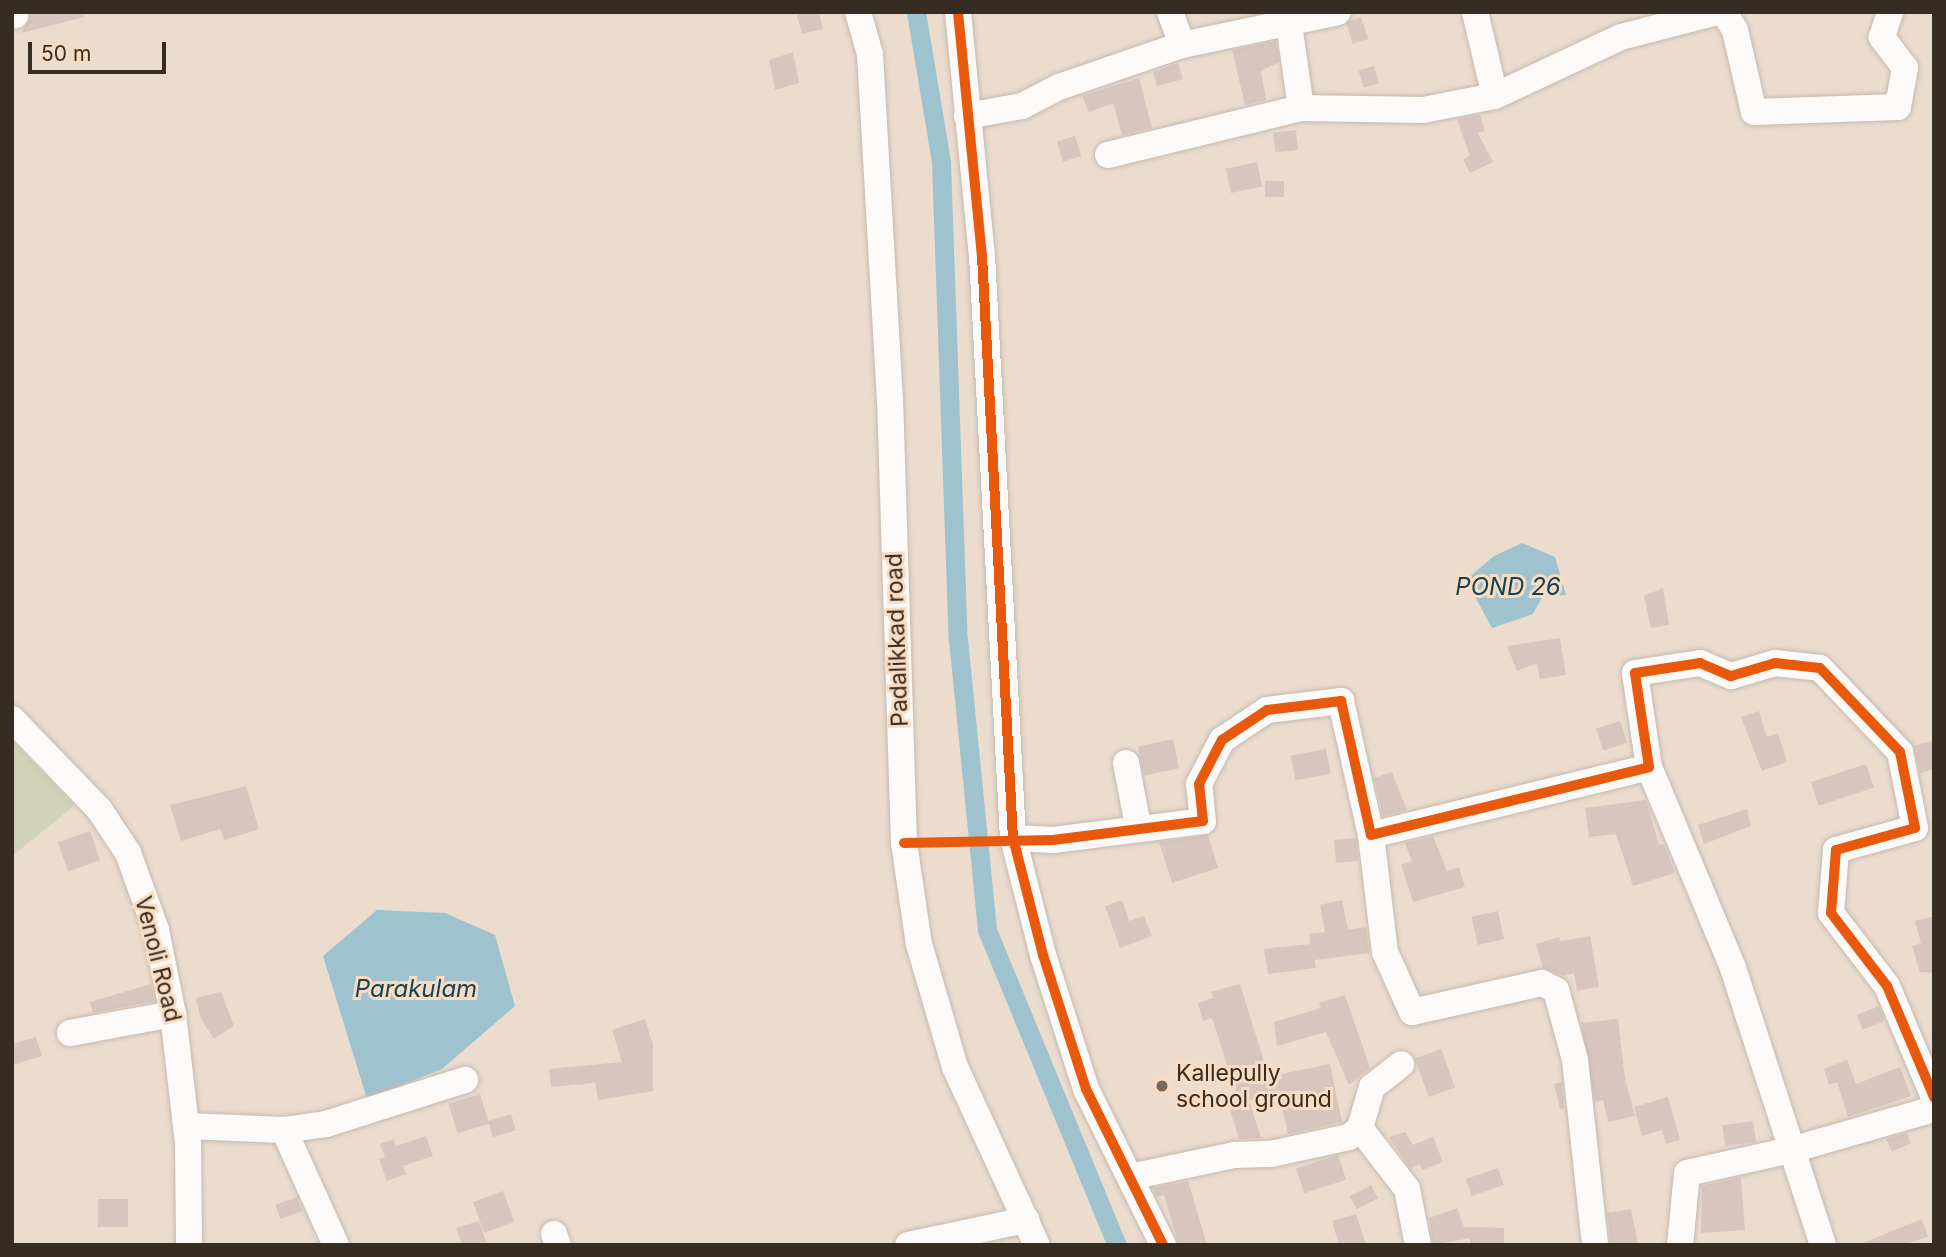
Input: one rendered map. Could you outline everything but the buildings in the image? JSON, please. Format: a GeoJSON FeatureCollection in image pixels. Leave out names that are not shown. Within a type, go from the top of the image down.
{"type":"FeatureCollection","features":[{"type":"Feature","properties":{"kind":"street","name":"Padalikkad road"},"geometry":{"type":"LineString","coordinates":[[858,12],[870,54],[890,398],[904,843],[919,944],[955,1067],[1037,1245]]}},
{"type":"Feature","properties":{"kind":"street"},"geometry":{"type":"LineString","coordinates":[[958,12],[982,255],[1013,838],[1043,955],[1086,1089],[1163,1245]]}},
{"type":"Feature","properties":{"kind":"street"},"geometry":{"type":"LineString","coordinates":[[1170,12],[1182,45]]}},
{"type":"Feature","properties":{"kind":"street"},"geometry":{"type":"LineString","coordinates":[[967,116],[1022,106],[1059,87],[1182,45],[1338,12]]}},
{"type":"Feature","properties":{"kind":"street"},"geometry":{"type":"LineString","coordinates":[[1475,12],[1495,96]]}},
{"type":"Feature","properties":{"kind":"street"},"geometry":{"type":"LineString","coordinates":[[1108,155],[1301,108],[1423,110],[1495,96],[1621,37],[1717,12]]}},
{"type":"Feature","properties":{"kind":"street"},"geometry":{"type":"LineString","coordinates":[[1724,12],[1735,30],[1754,112],[1898,107],[1905,68],[1882,37],[1890,12]]}},
{"type":"Feature","properties":{"kind":"street"},"geometry":{"type":"LineString","coordinates":[[1289,24],[1301,108]]}},
{"type":"Feature","properties":{"kind":"street"},"geometry":{"type":"LineString","coordinates":[[1823,1245],[1795,1149],[1733,968],[1649,767],[1635,673],[1700,663],[1731,676],[1775,663],[1820,668],[1900,752],[1915,828],[1836,850],[1831,913],[1887,986],[1934,1097]]}},
{"type":"Feature","properties":{"kind":"street"},"geometry":{"type":"LineString","coordinates":[[1013,838],[1053,840],[1138,827],[1203,821],[1199,784],[1222,740],[1267,710],[1341,701],[1371,835],[1385,952],[1412,1012],[1542,983],[1556,990],[1575,1060],[1595,1245]]}},
{"type":"Feature","properties":{"kind":"street","name":"Venoli Road"},"geometry":{"type":"LineString","coordinates":[[12,719],[99,809],[128,853],[156,930],[173,1014],[186,1126],[189,1245]]}},
{"type":"Feature","properties":{"kind":"street"},"geometry":{"type":"LineString","coordinates":[[1126,763],[1138,827]]}},
{"type":"Feature","properties":{"kind":"street"},"geometry":{"type":"LineString","coordinates":[[1371,835],[1649,767]]}},
{"type":"Feature","properties":{"kind":"street"},"geometry":{"type":"LineString","coordinates":[[70,1033],[173,1014]]}},
{"type":"Feature","properties":{"kind":"street"},"geometry":{"type":"LineString","coordinates":[[1130,1177],[1234,1155],[1271,1154],[1349,1136],[1360,1129],[1373,1087],[1401,1064]]}},
{"type":"Feature","properties":{"kind":"street"},"geometry":{"type":"LineString","coordinates":[[186,1126],[284,1130],[326,1124],[465,1080]]}},
{"type":"Feature","properties":{"kind":"street"},"geometry":{"type":"LineString","coordinates":[[1681,1245],[1687,1173],[1795,1149],[1934,1109]]}},
{"type":"Feature","properties":{"kind":"street"},"geometry":{"type":"LineString","coordinates":[[1360,1129],[1407,1189],[1418,1245]]}},
{"type":"Feature","properties":{"kind":"street"},"geometry":{"type":"LineString","coordinates":[[284,1130],[336,1245]]}},
{"type":"Feature","properties":{"kind":"street"},"geometry":{"type":"LineString","coordinates":[[908,1245],[1026,1220]]}},
{"type":"Feature","properties":{"kind":"green space"},"geometry":{"type":"Polygon","coordinates":[[[12,740],[74,806],[12,856],[12,740]]]}},
{"type":"Feature","properties":{"kind":"water","name":"POND 26"},"geometry":{"type":"Polygon","coordinates":[[[1522,543],[1555,557],[1566,595],[1542,597],[1533,614],[1492,628],[1466,580],[1494,556],[1522,543]]]}},
{"type":"Feature","properties":{"kind":"water","name":"Parakulam"},"geometry":{"type":"Polygon","coordinates":[[[377,910],[445,913],[495,935],[515,1006],[442,1069],[367,1099],[323,956],[377,910]]]}},
{"type":"Feature","properties":{"kind":"waterway"},"geometry":{"type":"LineString","coordinates":[[916,12],[941,162],[958,639],[987,930],[1117,1245]]}},
{"type":"Feature","properties":{"kind":"cycle path"},"geometry":{"type":"LineString","coordinates":[[958,12],[982,255],[1013,838],[1043,955],[1086,1089],[1163,1245]]}},
{"type":"Feature","properties":{"kind":"cycle path"},"geometry":{"type":"LineString","coordinates":[[904,843],[1053,840],[1203,821],[1199,784],[1222,740],[1267,710],[1341,701],[1371,835],[1649,767],[1635,673],[1700,663],[1731,676],[1775,663],[1820,668],[1900,752],[1915,828],[1836,850],[1831,913],[1887,986],[1934,1097]]}},
{"type":"Feature","properties":{"kind":"place","name":"Kallepully school ground"},"geometry":{"type":"Point","coordinates":[1162,1086]}}]}
